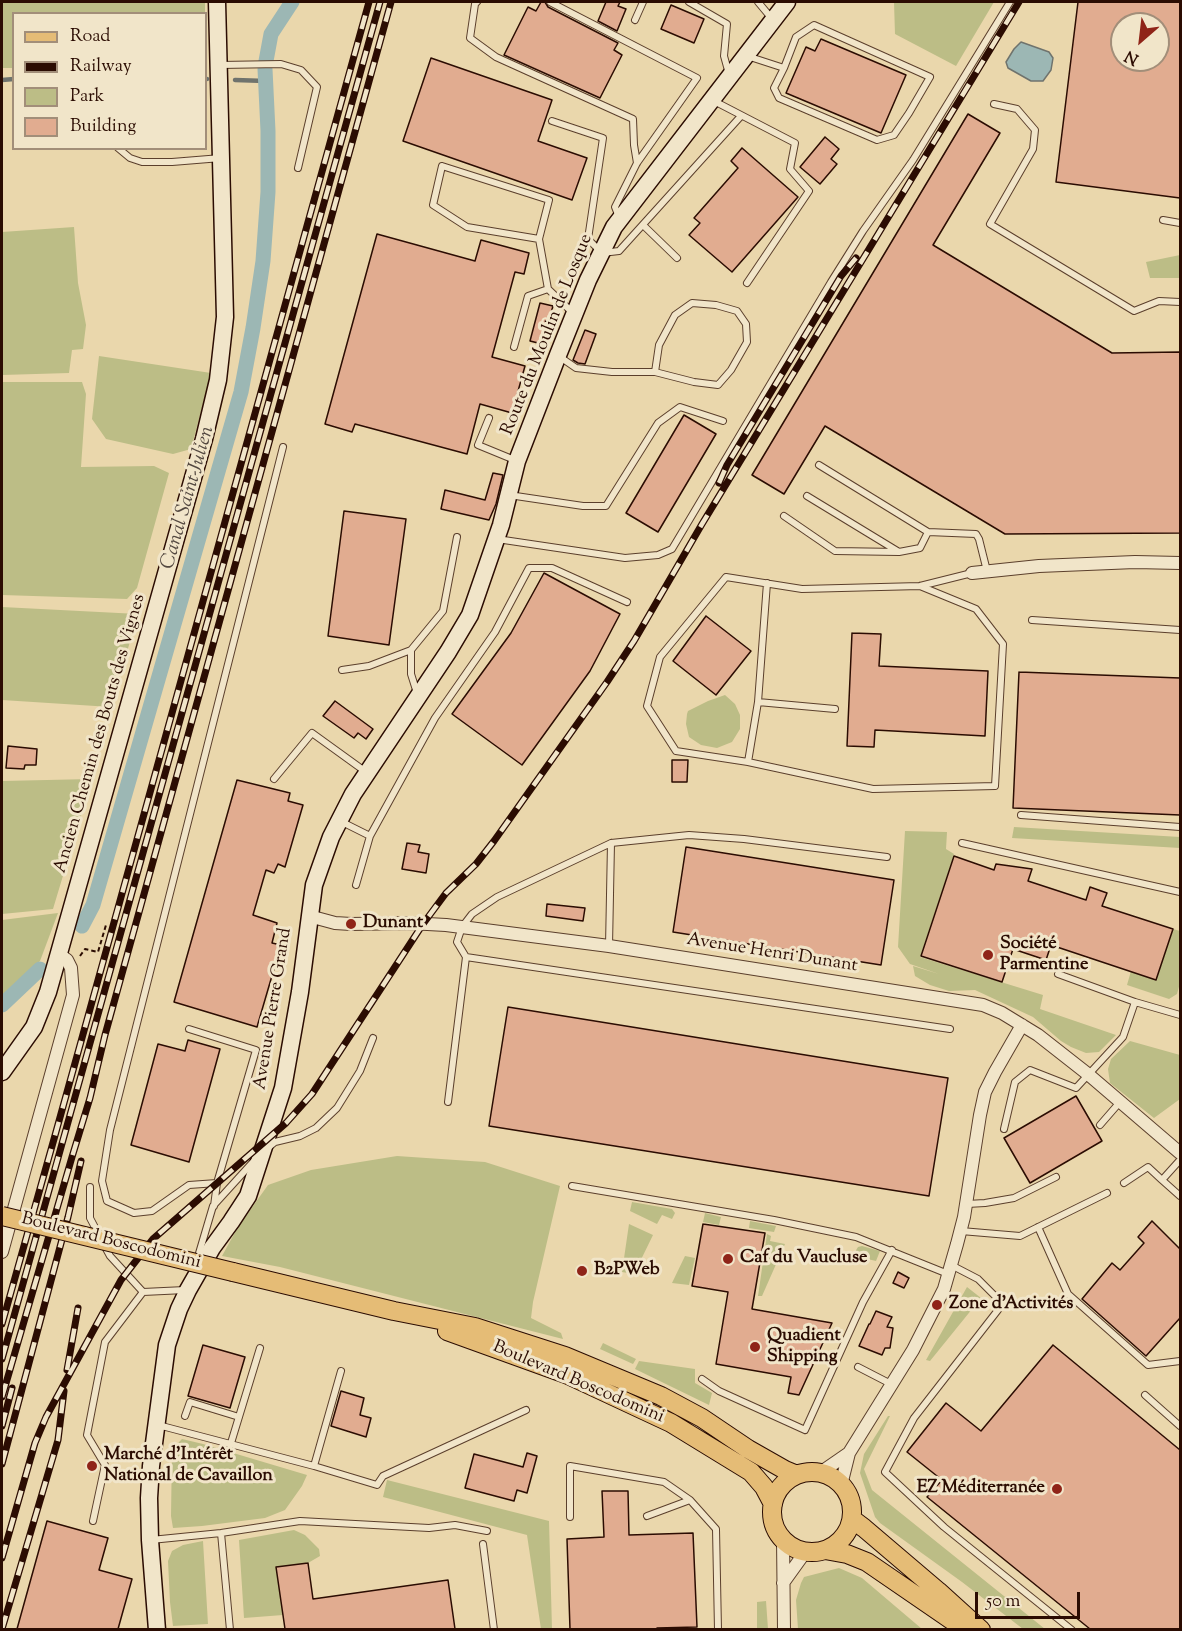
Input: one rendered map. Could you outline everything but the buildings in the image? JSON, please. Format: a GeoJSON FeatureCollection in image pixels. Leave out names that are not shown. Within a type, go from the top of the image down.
{"type":"FeatureCollection","features":[{"type":"Feature","properties":{"kind":"main road","name":"Boulevard Boscodomini"},"geometry":{"type":"LineString","coordinates":[[2,1216],[394,1311],[475,1327],[565,1356],[660,1396],[702,1418],[748,1449],[797,1475]]}},
{"type":"Feature","properties":{"kind":"main road","name":"Boulevard Boscodomini"},"geometry":{"type":"LineString","coordinates":[[394,1311],[566,1374],[671,1423],[751,1472],[764,1487],[773,1504]]}},
{"type":"Feature","properties":{"kind":"main road"},"geometry":{"type":"LineString","coordinates":[[808,1472],[820,1473],[832,1477],[842,1485],[852,1507],[852,1519],[846,1533],[837,1543],[825,1550],[806,1551],[794,1547],[777,1531],[773,1504],[778,1492],[786,1482],[797,1475],[808,1472]]}},
{"type":"Feature","properties":{"kind":"main road"},"geometry":{"type":"LineString","coordinates":[[852,1519],[981,1629]]}},
{"type":"Feature","properties":{"kind":"main road"},"geometry":{"type":"LineString","coordinates":[[825,1550],[847,1554],[867,1563],[966,1629]]}},
{"type":"Feature","properties":{"kind":"street","name":"Ancien Chemin des Bouts des Vignes"},"geometry":{"type":"LineString","coordinates":[[2,1072],[34,1027],[60,955],[201,451],[218,380],[225,317],[218,2]]}},
{"type":"Feature","properties":{"kind":"street","name":"Route du Moulin de Losque"},"geometry":{"type":"LineString","coordinates":[[498,532],[517,461],[574,314],[614,227],[787,2]]}},
{"type":"Feature","properties":{"kind":"street","name":"Avenue Pierre Grand"},"geometry":{"type":"LineString","coordinates":[[157,1629],[150,1540],[150,1487],[167,1345],[188,1290],[212,1248],[248,1196],[283,1088],[300,992],[314,885],[330,837],[353,794],[448,652],[470,615],[498,532]]}},
{"type":"Feature","properties":{"kind":"street"},"geometry":{"type":"LineString","coordinates":[[972,573],[1060,565],[1180,563]]}},
{"type":"Feature","properties":{"kind":"street","name":"Avenue Henri Dunant"},"geometry":{"type":"LineString","coordinates":[[309,916],[335,923],[409,923],[462,927],[609,946],[983,1005],[1002,1013],[1038,1035],[1089,1075],[1180,1153]]}},
{"type":"Feature","properties":{"kind":"street"},"geometry":{"type":"LineString","coordinates":[[2,1252],[73,995],[71,968],[67,960],[60,955]]}},
{"type":"Feature","properties":{"kind":"street"},"geometry":{"type":"LineString","coordinates":[[842,1485],[849,1453],[913,1350],[937,1305],[961,1231],[980,1115],[986,1092],[995,1071],[1022,1025]]}},
{"type":"Feature","properties":{"kind":"street"},"geometry":{"type":"LineString","coordinates":[[820,1473],[849,1453]]}},
{"type":"Feature","properties":{"kind":"street"},"geometry":{"type":"LineString","coordinates":[[783,1539],[784,1629]]}},
{"type":"Feature","properties":{"kind":"street"},"geometry":{"type":"LineString","coordinates":[[783,1583],[806,1551]]}},
{"type":"Feature","properties":{"kind":"lane"},"geometry":{"type":"LineString","coordinates":[[477,2],[470,38],[496,57],[633,119],[637,164]]}},
{"type":"Feature","properties":{"kind":"lane"},"geometry":{"type":"LineString","coordinates":[[550,2],[697,78],[637,164],[615,207],[620,219]]}},
{"type":"Feature","properties":{"kind":"lane"},"geometry":{"type":"LineString","coordinates":[[635,20],[643,2]]}},
{"type":"Feature","properties":{"kind":"lane"},"geometry":{"type":"LineString","coordinates":[[689,2],[727,24],[724,56],[730,76]]}},
{"type":"Feature","properties":{"kind":"lane"},"geometry":{"type":"LineString","coordinates":[[758,2],[773,20]]}},
{"type":"Feature","properties":{"kind":"lane"},"geometry":{"type":"LineString","coordinates":[[498,532],[625,558],[658,555],[672,549],[831,282],[863,231],[913,160],[1010,2]]}},
{"type":"Feature","properties":{"kind":"lane"},"geometry":{"type":"LineString","coordinates":[[814,25],[930,76],[894,135],[877,140],[778,98],[774,88],[784,68],[796,37],[814,25]]}},
{"type":"Feature","properties":{"kind":"lane"},"geometry":{"type":"LineString","coordinates":[[746,55],[784,68]]}},
{"type":"Feature","properties":{"kind":"lane"},"geometry":{"type":"LineString","coordinates":[[219,65],[281,64],[301,70],[317,87],[298,168]]}},
{"type":"Feature","properties":{"kind":"lane"},"geometry":{"type":"LineString","coordinates":[[711,100],[795,143],[790,169],[809,191],[747,283]]}},
{"type":"Feature","properties":{"kind":"lane"},"geometry":{"type":"LineString","coordinates":[[994,104],[1017,109],[1035,130],[1033,149],[990,225],[1134,311],[1159,301],[1180,302]]}},
{"type":"Feature","properties":{"kind":"lane"},"geometry":{"type":"LineString","coordinates":[[552,121],[603,138],[588,239],[602,253],[619,252],[741,116]]}},
{"type":"Feature","properties":{"kind":"lane"},"geometry":{"type":"LineString","coordinates":[[120,150],[130,158],[142,162],[221,158]]}},
{"type":"Feature","properties":{"kind":"lane"},"geometry":{"type":"LineString","coordinates":[[539,239],[467,227],[433,205],[442,166],[549,200],[539,239],[548,289],[574,314]]}},
{"type":"Feature","properties":{"kind":"lane"},"geometry":{"type":"LineString","coordinates":[[1162,220],[1180,223]]}},
{"type":"Feature","properties":{"kind":"lane"},"geometry":{"type":"LineString","coordinates":[[643,225],[676,258]]}},
{"type":"Feature","properties":{"kind":"lane"},"geometry":{"type":"LineString","coordinates":[[514,347],[528,296],[548,289]]}},
{"type":"Feature","properties":{"kind":"lane"},"geometry":{"type":"LineString","coordinates":[[558,355],[576,368],[612,372],[655,372],[694,382],[718,385],[731,370],[747,342],[746,324],[737,311],[716,305],[692,303],[675,315],[659,345],[655,372]]}},
{"type":"Feature","properties":{"kind":"lane"},"geometry":{"type":"LineString","coordinates":[[508,495],[583,506],[606,507],[658,423],[680,407],[723,421]]}},
{"type":"Feature","properties":{"kind":"lane"},"geometry":{"type":"LineString","coordinates":[[489,418],[478,445],[517,461]]}},
{"type":"Feature","properties":{"kind":"lane"},"geometry":{"type":"LineString","coordinates":[[217,1184],[189,1185],[152,1211],[134,1212],[107,1201],[102,1181],[110,1130],[283,447]]}},
{"type":"Feature","properties":{"kind":"lane"},"geometry":{"type":"LineString","coordinates":[[819,465],[928,531],[976,534],[987,571]]}},
{"type":"Feature","properties":{"kind":"lane"},"geometry":{"type":"LineString","coordinates":[[807,496],[899,552]]}},
{"type":"Feature","properties":{"kind":"lane"},"geometry":{"type":"LineString","coordinates":[[784,516],[835,551],[899,552],[920,548],[928,531]]}},
{"type":"Feature","properties":{"kind":"lane"},"geometry":{"type":"LineString","coordinates":[[342,670],[369,666],[411,650],[443,611],[457,537]]}},
{"type":"Feature","properties":{"kind":"lane"},"geometry":{"type":"LineString","coordinates":[[356,885],[370,836],[435,718],[495,632],[529,568],[552,568],[627,602]]}},
{"type":"Feature","properties":{"kind":"lane"},"geometry":{"type":"LineString","coordinates":[[920,586],[976,609],[1004,644],[995,786],[873,789],[748,762],[676,751],[647,706],[660,657],[726,577],[802,589],[920,586],[972,573]]}},
{"type":"Feature","properties":{"kind":"lane"},"geometry":{"type":"LineString","coordinates":[[748,762],[758,702],[767,583]]}},
{"type":"Feature","properties":{"kind":"lane"},"geometry":{"type":"LineString","coordinates":[[1032,620],[1180,630]]}},
{"type":"Feature","properties":{"kind":"lane"},"geometry":{"type":"LineString","coordinates":[[411,650],[411,674],[418,696]]}},
{"type":"Feature","properties":{"kind":"lane"},"geometry":{"type":"LineString","coordinates":[[758,702],[835,709]]}},
{"type":"Feature","properties":{"kind":"lane"},"geometry":{"type":"LineString","coordinates":[[274,779],[312,733],[367,773]]}},
{"type":"Feature","properties":{"kind":"lane"},"geometry":{"type":"LineString","coordinates":[[1021,815],[1180,826]]}},
{"type":"Feature","properties":{"kind":"lane"},"geometry":{"type":"LineString","coordinates":[[339,820],[370,836]]}},
{"type":"Feature","properties":{"kind":"lane"},"geometry":{"type":"LineString","coordinates":[[448,1102],[466,957],[457,942],[462,927],[472,914],[496,897],[611,843],[689,835],[887,857]]}},
{"type":"Feature","properties":{"kind":"lane"},"geometry":{"type":"LineString","coordinates":[[609,946],[611,843]]}},
{"type":"Feature","properties":{"kind":"lane"},"geometry":{"type":"LineString","coordinates":[[962,843],[1180,892]]}},
{"type":"Feature","properties":{"kind":"lane"},"geometry":{"type":"LineString","coordinates":[[466,957],[950,1029]]}},
{"type":"Feature","properties":{"kind":"lane"},"geometry":{"type":"LineString","coordinates":[[1058,974],[1135,1002],[1180,1015]]}},
{"type":"Feature","properties":{"kind":"lane"},"geometry":{"type":"LineString","coordinates":[[1004,1129],[1015,1083],[1030,1070],[1076,1088],[1123,1037],[1135,1002]]}},
{"type":"Feature","properties":{"kind":"lane"},"geometry":{"type":"LineString","coordinates":[[93,1521],[105,1465],[87,1436],[105,1342],[143,1293],[188,1290],[256,1050],[189,1029]]}},
{"type":"Feature","properties":{"kind":"lane"},"geometry":{"type":"LineString","coordinates":[[213,1206],[275,1142],[300,1136],[316,1128],[337,1108],[360,1071],[373,1038]]}},
{"type":"Feature","properties":{"kind":"lane"},"geometry":{"type":"LineString","coordinates":[[1100,1125],[1120,1102]]}},
{"type":"Feature","properties":{"kind":"lane"},"geometry":{"type":"LineString","coordinates":[[1162,1180],[1180,1160]]}},
{"type":"Feature","properties":{"kind":"lane"},"geometry":{"type":"LineString","coordinates":[[1124,1183],[1148,1167],[1180,1196]]}},
{"type":"Feature","properties":{"kind":"lane"},"geometry":{"type":"LineString","coordinates":[[966,1204],[1014,1198],[1056,1177]]}},
{"type":"Feature","properties":{"kind":"lane"},"geometry":{"type":"LineString","coordinates":[[572,1186],[774,1220],[856,1237],[978,1279],[999,1299],[1001,1304],[914,1418],[885,1472],[944,1527],[1072,1629]]}},
{"type":"Feature","properties":{"kind":"lane"},"geometry":{"type":"LineString","coordinates":[[90,1187],[90,1218],[110,1256],[143,1293]]}},
{"type":"Feature","properties":{"kind":"lane"},"geometry":{"type":"LineString","coordinates":[[961,1231],[1020,1236],[1107,1193]]}},
{"type":"Feature","properties":{"kind":"lane"},"geometry":{"type":"LineString","coordinates":[[1038,1227],[1068,1294],[1148,1365],[1180,1361]]}},
{"type":"Feature","properties":{"kind":"lane"},"geometry":{"type":"LineString","coordinates":[[702,1379],[719,1391],[805,1430],[863,1302],[892,1250]]}},
{"type":"Feature","properties":{"kind":"lane"},"geometry":{"type":"LineString","coordinates":[[231,1443],[260,1348]]}},
{"type":"Feature","properties":{"kind":"lane"},"geometry":{"type":"LineString","coordinates":[[858,1367],[892,1385]]}},
{"type":"Feature","properties":{"kind":"lane"},"geometry":{"type":"LineString","coordinates":[[314,1466],[341,1371]]}},
{"type":"Feature","properties":{"kind":"lane"},"geometry":{"type":"LineString","coordinates":[[1144,1395],[1180,1426]]}},
{"type":"Feature","properties":{"kind":"lane"},"geometry":{"type":"LineString","coordinates":[[185,1416],[190,1402],[239,1417]]}},
{"type":"Feature","properties":{"kind":"lane"},"geometry":{"type":"LineString","coordinates":[[157,1424],[377,1485],[383,1476],[526,1410]]}},
{"type":"Feature","properties":{"kind":"lane"},"geometry":{"type":"LineString","coordinates":[[570,1517],[570,1466],[664,1482],[690,1500],[716,1529],[718,1629]]}},
{"type":"Feature","properties":{"kind":"lane"},"geometry":{"type":"LineString","coordinates":[[647,1516],[690,1500]]}},
{"type":"Feature","properties":{"kind":"lane"},"geometry":{"type":"LineString","coordinates":[[150,1540],[221,1533],[300,1521],[429,1528],[455,1524],[487,1531]]}},
{"type":"Feature","properties":{"kind":"lane"},"geometry":{"type":"LineString","coordinates":[[221,1533],[230,1629]]}},
{"type":"Feature","properties":{"kind":"lane"},"geometry":{"type":"LineString","coordinates":[[483,1544],[494,1629]]}},
{"type":"Feature","properties":{"kind":"path"},"geometry":{"type":"LineString","coordinates":[[71,968],[85,949],[98,952],[106,925]]}},
{"type":"Feature","properties":{"kind":"green space"},"geometry":{"type":"Polygon","coordinates":[[[2,2],[205,2],[205,12],[12,12],[12,68],[2,68],[2,2]]]}},
{"type":"Feature","properties":{"kind":"green space"},"geometry":{"type":"Polygon","coordinates":[[[894,2],[994,2],[956,66],[895,34],[894,2]]]}},
{"type":"Feature","properties":{"kind":"green space"},"geometry":{"type":"Polygon","coordinates":[[[74,227],[78,283],[86,325],[83,349],[72,350],[69,373],[2,375],[2,232],[74,227]]]}},
{"type":"Feature","properties":{"kind":"green space"},"geometry":{"type":"Polygon","coordinates":[[[1180,255],[1180,278],[1150,278],[1146,262],[1180,255]]]}},
{"type":"Feature","properties":{"kind":"green space"},"geometry":{"type":"Polygon","coordinates":[[[99,356],[211,373],[191,449],[173,454],[106,439],[92,419],[99,356]]]}},
{"type":"Feature","properties":{"kind":"green space"},"geometry":{"type":"Polygon","coordinates":[[[2,382],[82,382],[86,394],[81,467],[154,466],[169,473],[137,588],[127,599],[2,595],[2,382]]]}},
{"type":"Feature","properties":{"kind":"green space"},"geometry":{"type":"Polygon","coordinates":[[[2,607],[138,614],[111,707],[2,700],[2,607]]]}},
{"type":"Feature","properties":{"kind":"green space"},"geometry":{"type":"Polygon","coordinates":[[[725,695],[735,704],[740,715],[740,729],[732,742],[717,748],[701,745],[689,737],[686,724],[688,711],[725,695]]]}},
{"type":"Feature","properties":{"kind":"green space"},"geometry":{"type":"Polygon","coordinates":[[[92,779],[53,909],[2,914],[2,781],[92,779]]]}},
{"type":"Feature","properties":{"kind":"green space"},"geometry":{"type":"Polygon","coordinates":[[[1014,827],[1180,837],[1180,848],[1012,838],[1014,827]]]}},
{"type":"Feature","properties":{"kind":"green space"},"geometry":{"type":"Polygon","coordinates":[[[905,831],[947,832],[946,849],[954,854],[920,957],[1043,995],[1040,1009],[1116,1035],[1099,1052],[1086,1053],[1071,1047],[1033,1017],[975,990],[949,991],[930,985],[915,976],[913,966],[939,974],[910,964],[898,947],[905,831]]]}},
{"type":"Feature","properties":{"kind":"green space"},"geometry":{"type":"Polygon","coordinates":[[[58,913],[40,961],[2,999],[2,920],[58,913]]]}},
{"type":"Feature","properties":{"kind":"green space"},"geometry":{"type":"Polygon","coordinates":[[[1173,929],[1180,931],[1180,983],[1177,994],[1169,999],[1127,985],[1131,971],[1156,979],[1173,929]]]}},
{"type":"Feature","properties":{"kind":"green space"},"geometry":{"type":"Polygon","coordinates":[[[1130,1041],[1180,1055],[1180,1099],[1154,1118],[1110,1083],[1108,1069],[1111,1059],[1130,1041]]]}},
{"type":"Feature","properties":{"kind":"green space"},"geometry":{"type":"Polygon","coordinates":[[[397,1156],[485,1162],[560,1186],[531,1318],[561,1333],[563,1339],[280,1267],[222,1256],[238,1227],[268,1185],[311,1170],[397,1156]]]}},
{"type":"Feature","properties":{"kind":"green space"},"geometry":{"type":"Polygon","coordinates":[[[632,1202],[672,1209],[675,1213],[672,1219],[662,1215],[657,1224],[630,1211],[632,1202]]]}},
{"type":"Feature","properties":{"kind":"green space"},"geometry":{"type":"Polygon","coordinates":[[[705,1213],[721,1217],[719,1225],[703,1222],[705,1213]]]}},
{"type":"Feature","properties":{"kind":"green space"},"geometry":{"type":"Polygon","coordinates":[[[750,1221],[776,1226],[774,1232],[749,1228],[750,1221]]]}},
{"type":"Feature","properties":{"kind":"green space"},"geometry":{"type":"Polygon","coordinates":[[[629,1224],[653,1235],[634,1274],[622,1272],[629,1224]]]}},
{"type":"Feature","properties":{"kind":"green space"},"geometry":{"type":"Polygon","coordinates":[[[767,1234],[771,1236],[770,1241],[785,1244],[762,1296],[758,1296],[767,1234]]]}},
{"type":"Feature","properties":{"kind":"green space"},"geometry":{"type":"Polygon","coordinates":[[[858,1247],[880,1251],[876,1261],[863,1258],[855,1252],[858,1247]]]}},
{"type":"Feature","properties":{"kind":"green space"},"geometry":{"type":"Polygon","coordinates":[[[685,1256],[695,1258],[689,1285],[672,1283],[685,1256]]]}},
{"type":"Feature","properties":{"kind":"green space"},"geometry":{"type":"Polygon","coordinates":[[[967,1287],[981,1298],[930,1361],[926,1360],[967,1287]]]}},
{"type":"Feature","properties":{"kind":"green space"},"geometry":{"type":"Polygon","coordinates":[[[603,1343],[636,1359],[633,1364],[600,1349],[603,1343]]]}},
{"type":"Feature","properties":{"kind":"green space"},"geometry":{"type":"Polygon","coordinates":[[[639,1361],[695,1369],[695,1383],[712,1393],[709,1405],[635,1369],[639,1361]]]}},
{"type":"Feature","properties":{"kind":"green space"},"geometry":{"type":"Polygon","coordinates":[[[890,1416],[864,1469],[872,1490],[1045,1629],[1023,1629],[875,1517],[860,1473],[864,1454],[890,1416]]]}},
{"type":"Feature","properties":{"kind":"green space"},"geometry":{"type":"Polygon","coordinates":[[[182,1439],[307,1475],[285,1510],[265,1518],[173,1528],[171,1516],[172,1449],[182,1439]]]}},
{"type":"Feature","properties":{"kind":"green space"},"geometry":{"type":"Polygon","coordinates":[[[387,1480],[549,1521],[552,1629],[541,1629],[527,1535],[383,1497],[387,1480]]]}},
{"type":"Feature","properties":{"kind":"green space"},"geometry":{"type":"Polygon","coordinates":[[[294,1530],[305,1535],[319,1549],[320,1556],[308,1563],[276,1567],[283,1615],[244,1618],[239,1540],[294,1530]]]}},
{"type":"Feature","properties":{"kind":"green space"},"geometry":{"type":"Polygon","coordinates":[[[203,1541],[208,1624],[173,1626],[168,1561],[172,1551],[183,1545],[203,1541]]]}},
{"type":"Feature","properties":{"kind":"green space"},"geometry":{"type":"Polygon","coordinates":[[[839,1568],[862,1578],[922,1629],[798,1629],[796,1600],[804,1577],[839,1568]]]}},
{"type":"Feature","properties":{"kind":"green space"},"geometry":{"type":"Polygon","coordinates":[[[766,1601],[768,1629],[757,1629],[757,1602],[766,1601]]]}},
{"type":"Feature","properties":{"kind":"water"},"geometry":{"type":"Polygon","coordinates":[[[1021,42],[1049,52],[1053,58],[1051,70],[1043,81],[1031,81],[1008,68],[1006,62],[1021,42]]]}},
{"type":"Feature","properties":{"kind":"waterway","name":"Canal Saint-Julien"},"geometry":{"type":"LineString","coordinates":[[266,61],[271,34],[292,2]]}},
{"type":"Feature","properties":{"kind":"waterway","name":"Canal Saint-Julien"},"geometry":{"type":"LineString","coordinates":[[82,926],[93,905],[241,392],[263,261],[268,192],[265,69]]}},
{"type":"Feature","properties":{"kind":"waterway"},"geometry":{"type":"LineString","coordinates":[[2,80],[12,79]]}},
{"type":"Feature","properties":{"kind":"waterway"},"geometry":{"type":"LineString","coordinates":[[235,80],[266,81]]}},
{"type":"Feature","properties":{"kind":"waterway","name":"Canal Saint-Julien"},"geometry":{"type":"LineString","coordinates":[[2,1005],[40,969]]}},
{"type":"Feature","properties":{"kind":"railway"},"geometry":{"type":"LineString","coordinates":[[2,1324],[369,2]]}},
{"type":"Feature","properties":{"kind":"railway"},"geometry":{"type":"LineString","coordinates":[[2,1359],[380,2]]}},
{"type":"Feature","properties":{"kind":"railway"},"geometry":{"type":"LineString","coordinates":[[2,1397],[90,1098],[105,1035],[391,2]]}},
{"type":"Feature","properties":{"kind":"railway"},"geometry":{"type":"LineString","coordinates":[[2,1558],[35,1443],[46,1417],[121,1280],[153,1239],[286,1123],[312,1094],[423,924],[446,893],[476,864],[494,841],[607,682],[634,641],[702,524],[1019,2]]}},
{"type":"Feature","properties":{"kind":"railway"},"geometry":{"type":"LineString","coordinates":[[719,483],[727,465],[841,276],[856,258]]}},
{"type":"Feature","properties":{"kind":"railway"},"geometry":{"type":"LineString","coordinates":[[2,1464],[81,1161]]}},
{"type":"Feature","properties":{"kind":"railway"},"geometry":{"type":"LineString","coordinates":[[67,1370],[78,1308]]}},
{"type":"Feature","properties":{"kind":"railway"},"geometry":{"type":"LineString","coordinates":[[2,1426],[12,1388]]}},
{"type":"Feature","properties":{"kind":"railway"},"geometry":{"type":"LineString","coordinates":[[2,1629],[58,1440],[64,1391]]}},
{"type":"Feature","properties":{"kind":"place","name":"Dunant"},"geometry":{"type":"Point","coordinates":[351,924]}},
{"type":"Feature","properties":{"kind":"place","name":"Société Parmentine"},"geometry":{"type":"Point","coordinates":[988,955]}},
{"type":"Feature","properties":{"kind":"place","name":"Caf du Vaucluse"},"geometry":{"type":"Point","coordinates":[728,1259]}},
{"type":"Feature","properties":{"kind":"place","name":"B2PWeb"},"geometry":{"type":"Point","coordinates":[582,1271]}},
{"type":"Feature","properties":{"kind":"place","name":"Zone d'Activités"},"geometry":{"type":"Point","coordinates":[937,1305]}},
{"type":"Feature","properties":{"kind":"place","name":"Quadient Shipping"},"geometry":{"type":"Point","coordinates":[755,1347]}},
{"type":"Feature","properties":{"kind":"place","name":"Marché d'Intérêt National de Cavaillon"},"geometry":{"type":"Point","coordinates":[92,1466]}},
{"type":"Feature","properties":{"kind":"place","name":"EZ Méditerranée"},"geometry":{"type":"Point","coordinates":[1057,1489]}}]}
